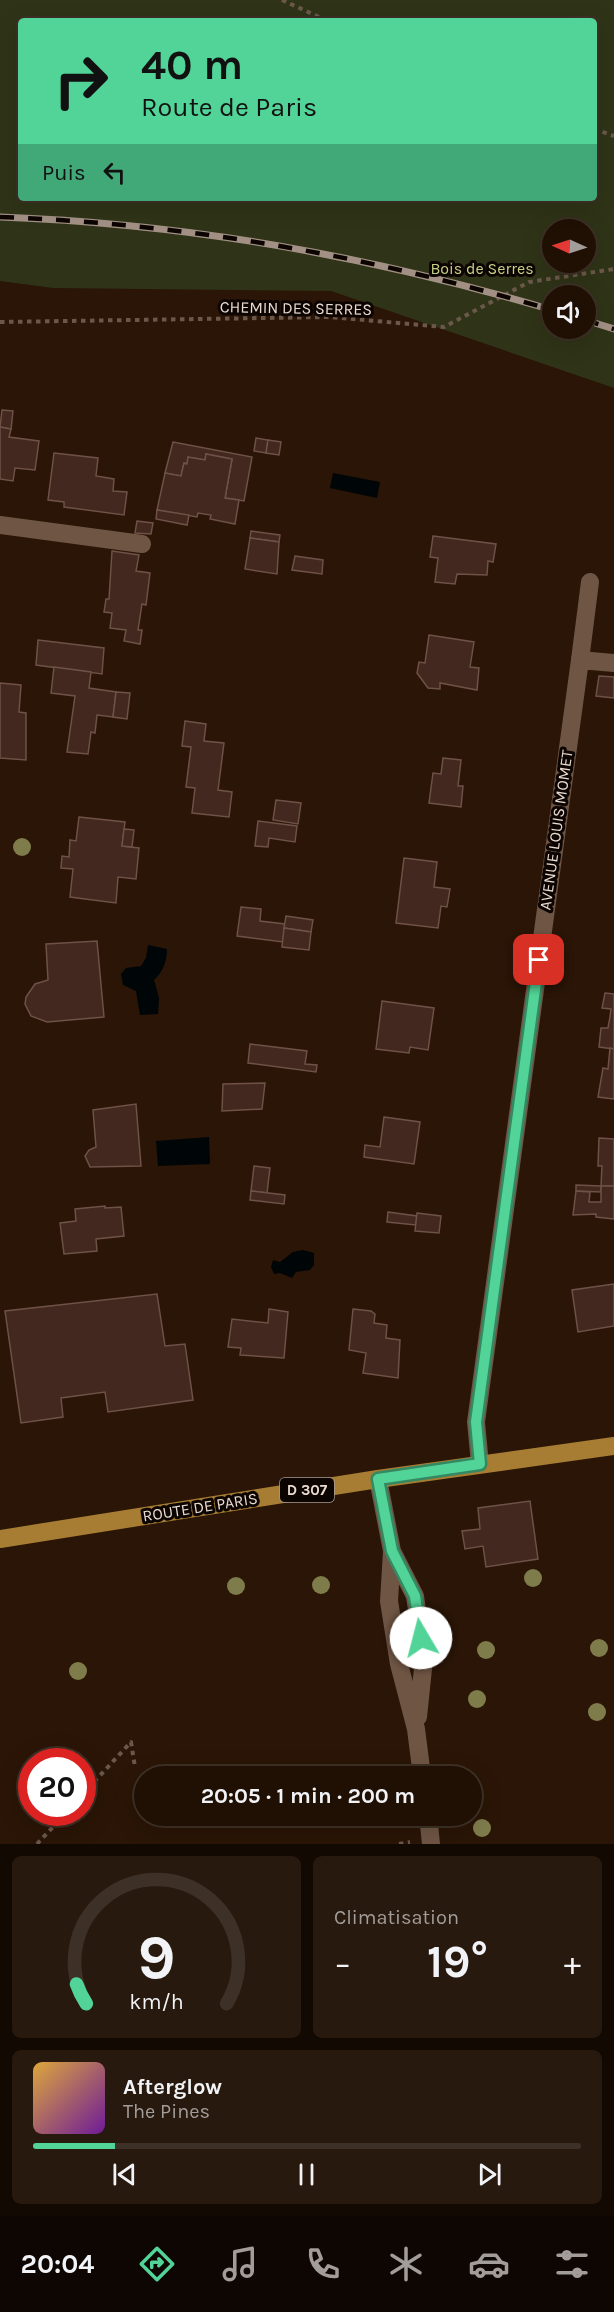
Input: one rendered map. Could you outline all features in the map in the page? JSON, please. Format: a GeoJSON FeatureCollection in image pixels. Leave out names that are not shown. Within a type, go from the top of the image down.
{"type":"FeatureCollection","features":[{"type":"Feature","properties":{"kind":"main road","name":"ROUTE DE PARIS"},"geometry":{"type":"LineString","coordinates":[[0,1539],[378,1479],[614,1446]]}},
{"type":"Feature","properties":{"kind":"street"},"geometry":{"type":"LineString","coordinates":[[0,525],[142,544]]}},
{"type":"Feature","properties":{"kind":"street","name":"AVENUE LOUIS MOMET"},"geometry":{"type":"LineString","coordinates":[[480,1464],[476,1422],[590,582]]}},
{"type":"Feature","properties":{"kind":"street"},"geometry":{"type":"LineString","coordinates":[[580,660],[614,663]]}},
{"type":"Feature","properties":{"kind":"street"},"geometry":{"type":"LineString","coordinates":[[378,1479],[392,1551],[389,1600],[399,1664],[416,1729],[421,1766]]}},
{"type":"Feature","properties":{"kind":"street"},"geometry":{"type":"LineString","coordinates":[[392,1551],[415,1596],[424,1659],[416,1729]]}},
{"type":"Feature","properties":{"kind":"street"},"geometry":{"type":"LineString","coordinates":[[430,1826],[432,1844]]}},
{"type":"Feature","properties":{"kind":"path"},"geometry":{"type":"LineString","coordinates":[[282,0],[321,18]]}},
{"type":"Feature","properties":{"kind":"path"},"geometry":{"type":"LineString","coordinates":[[597,130],[614,136]]}},
{"type":"Feature","properties":{"kind":"path","name":"CHEMIN DES SERRES"},"geometry":{"type":"LineString","coordinates":[[0,322],[330,317],[444,327],[529,282],[614,269]]}},
{"type":"Feature","properties":{"kind":"path"},"geometry":{"type":"LineString","coordinates":[[96,1780],[131,1742],[135,1766]]}},
{"type":"Feature","properties":{"kind":"path"},"geometry":{"type":"LineString","coordinates":[[37,1844],[54,1826]]}},
{"type":"Feature","properties":{"kind":"green space","name":"Bois de Serres"},"geometry":{"type":"Polygon","coordinates":[[[0,0],[614,0],[614,388],[331,291],[53,288],[0,281],[0,0]]]}},
{"type":"Feature","properties":{"kind":"shaded area"},"geometry":{"type":"Polygon","coordinates":[[[333,473],[380,482],[377,498],[330,488],[333,473]]]}},
{"type":"Feature","properties":{"kind":"shaded area"},"geometry":{"type":"Polygon","coordinates":[[[148,945],[167,949],[167,953],[162,970],[154,980],[159,998],[158,1014],[140,1015],[136,991],[123,985],[121,974],[126,968],[141,966],[146,958],[148,945]]]}},
{"type":"Feature","properties":{"kind":"shaded area"},"geometry":{"type":"Polygon","coordinates":[[[209,1137],[210,1164],[158,1166],[156,1141],[209,1137]]]}},
{"type":"Feature","properties":{"kind":"shaded area"},"geometry":{"type":"Polygon","coordinates":[[[303,1250],[314,1253],[314,1265],[310,1270],[296,1272],[292,1278],[280,1273],[274,1274],[271,1267],[273,1260],[280,1262],[293,1252],[303,1250]]]}},
{"type":"Feature","properties":{"kind":"building"},"geometry":{"type":"Polygon","coordinates":[[[2,410],[13,411],[11,429],[0,427],[2,410]]]}},
{"type":"Feature","properties":{"kind":"building"},"geometry":{"type":"Polygon","coordinates":[[[0,427],[11,429],[9,437],[39,441],[35,470],[15,468],[13,481],[0,479],[0,427]]]}},
{"type":"Feature","properties":{"kind":"building"},"geometry":{"type":"Polygon","coordinates":[[[256,438],[268,440],[266,453],[254,451],[256,438]]]}},
{"type":"Feature","properties":{"kind":"building"},"geometry":{"type":"Polygon","coordinates":[[[268,440],[281,442],[279,455],[266,453],[268,440]]]}},
{"type":"Feature","properties":{"kind":"building"},"geometry":{"type":"Polygon","coordinates":[[[173,442],[252,457],[244,501],[225,498],[232,459],[206,454],[205,460],[188,457],[181,476],[165,473],[173,442]]]}},
{"type":"Feature","properties":{"kind":"building"},"geometry":{"type":"Polygon","coordinates":[[[54,453],[98,458],[96,476],[114,479],[113,491],[127,492],[124,515],[64,507],[64,502],[48,500],[54,453]]]}},
{"type":"Feature","properties":{"kind":"building"},"geometry":{"type":"Polygon","coordinates":[[[206,454],[232,459],[225,498],[239,500],[235,524],[210,519],[211,515],[198,513],[197,517],[157,510],[165,473],[181,476],[188,457],[205,460],[206,454]]]}},
{"type":"Feature","properties":{"kind":"building"},"geometry":{"type":"Polygon","coordinates":[[[157,510],[189,515],[187,525],[156,519],[157,510]]]}},
{"type":"Feature","properties":{"kind":"building"},"geometry":{"type":"Polygon","coordinates":[[[137,521],[153,523],[151,534],[135,533],[137,521]]]}},
{"type":"Feature","properties":{"kind":"building"},"geometry":{"type":"Polygon","coordinates":[[[251,531],[280,535],[279,542],[250,538],[251,531]]]}},
{"type":"Feature","properties":{"kind":"building"},"geometry":{"type":"Polygon","coordinates":[[[433,536],[496,544],[493,562],[488,561],[487,575],[457,574],[455,584],[435,582],[438,558],[430,557],[433,536]]]}},
{"type":"Feature","properties":{"kind":"building"},"geometry":{"type":"Polygon","coordinates":[[[250,538],[279,542],[277,574],[245,569],[250,538]]]}},
{"type":"Feature","properties":{"kind":"building"},"geometry":{"type":"Polygon","coordinates":[[[112,551],[139,555],[136,571],[150,573],[146,605],[142,604],[138,630],[142,630],[140,644],[124,641],[126,630],[110,628],[112,613],[104,612],[106,599],[109,599],[112,551]]]}},
{"type":"Feature","properties":{"kind":"building"},"geometry":{"type":"Polygon","coordinates":[[[295,556],[323,560],[322,574],[292,570],[295,556]]]}},
{"type":"Feature","properties":{"kind":"building"},"geometry":{"type":"Polygon","coordinates":[[[429,635],[474,642],[470,667],[479,668],[477,690],[440,683],[440,689],[428,688],[417,673],[419,662],[425,663],[429,635]]]}},
{"type":"Feature","properties":{"kind":"building"},"geometry":{"type":"Polygon","coordinates":[[[38,640],[104,648],[102,674],[36,665],[38,640]]]}},
{"type":"Feature","properties":{"kind":"building"},"geometry":{"type":"Polygon","coordinates":[[[54,667],[91,672],[89,688],[116,692],[113,717],[97,715],[95,733],[91,732],[88,754],[67,752],[75,696],[51,693],[54,667]]]}},
{"type":"Feature","properties":{"kind":"building"},"geometry":{"type":"Polygon","coordinates":[[[599,676],[614,677],[614,698],[596,696],[599,676]]]}},
{"type":"Feature","properties":{"kind":"building"},"geometry":{"type":"Polygon","coordinates":[[[0,683],[21,685],[19,712],[26,713],[26,760],[0,758],[0,683]]]}},
{"type":"Feature","properties":{"kind":"building"},"geometry":{"type":"Polygon","coordinates":[[[116,692],[130,693],[127,719],[113,717],[116,692]]]}},
{"type":"Feature","properties":{"kind":"building"},"geometry":{"type":"Polygon","coordinates":[[[185,721],[206,724],[204,741],[224,743],[218,790],[232,792],[229,817],[192,813],[195,788],[186,787],[191,747],[182,746],[185,721]]]}},
{"type":"Feature","properties":{"kind":"building"},"geometry":{"type":"Polygon","coordinates":[[[443,758],[461,760],[458,786],[463,786],[461,807],[429,803],[433,773],[441,774],[443,758]]]}},
{"type":"Feature","properties":{"kind":"building"},"geometry":{"type":"Polygon","coordinates":[[[276,800],[301,803],[298,824],[273,820],[276,800]]]}},
{"type":"Feature","properties":{"kind":"building"},"geometry":{"type":"Polygon","coordinates":[[[79,817],[125,822],[122,846],[139,848],[136,879],[118,877],[116,903],[70,897],[73,869],[61,868],[62,856],[69,857],[70,840],[76,841],[79,817]]]}},
{"type":"Feature","properties":{"kind":"building"},"geometry":{"type":"Polygon","coordinates":[[[258,821],[297,826],[295,842],[269,838],[268,847],[255,846],[258,821]]]}},
{"type":"Feature","properties":{"kind":"building"},"geometry":{"type":"Polygon","coordinates":[[[124,829],[134,830],[132,847],[122,846],[124,829]]]}},
{"type":"Feature","properties":{"kind":"building"},"geometry":{"type":"Polygon","coordinates":[[[404,858],[437,862],[434,887],[450,889],[447,907],[441,906],[438,928],[396,923],[404,858]]]}},
{"type":"Feature","properties":{"kind":"building"},"geometry":{"type":"Polygon","coordinates":[[[241,907],[261,909],[260,921],[285,924],[283,942],[237,936],[241,907]]]}},
{"type":"Feature","properties":{"kind":"building"},"geometry":{"type":"Polygon","coordinates":[[[286,916],[313,920],[311,932],[284,928],[286,916]]]}},
{"type":"Feature","properties":{"kind":"building"},"geometry":{"type":"Polygon","coordinates":[[[284,928],[311,932],[309,950],[282,947],[284,928]]]}},
{"type":"Feature","properties":{"kind":"building"},"geometry":{"type":"Polygon","coordinates":[[[97,941],[104,1017],[47,1022],[31,1016],[25,1004],[26,997],[35,984],[48,980],[46,944],[97,941]]]}},
{"type":"Feature","properties":{"kind":"building"},"geometry":{"type":"Polygon","coordinates":[[[605,993],[614,994],[614,1049],[599,1047],[601,1028],[608,1028],[611,1009],[602,1008],[605,993]]]}},
{"type":"Feature","properties":{"kind":"building"},"geometry":{"type":"Polygon","coordinates":[[[382,1001],[434,1008],[428,1050],[410,1047],[409,1053],[376,1049],[382,1001]]]}},
{"type":"Feature","properties":{"kind":"building"},"geometry":{"type":"Polygon","coordinates":[[[250,1044],[307,1051],[305,1064],[317,1065],[316,1072],[248,1063],[250,1044]]]}},
{"type":"Feature","properties":{"kind":"building"},"geometry":{"type":"Polygon","coordinates":[[[610,1048],[614,1049],[614,1099],[598,1097],[603,1068],[608,1069],[610,1048]]]}},
{"type":"Feature","properties":{"kind":"building"},"geometry":{"type":"Polygon","coordinates":[[[265,1083],[262,1109],[222,1111],[223,1084],[265,1083]]]}},
{"type":"Feature","properties":{"kind":"building"},"geometry":{"type":"Polygon","coordinates":[[[136,1104],[141,1166],[90,1167],[85,1156],[89,1150],[96,1147],[93,1110],[136,1104]]]}},
{"type":"Feature","properties":{"kind":"building"},"geometry":{"type":"Polygon","coordinates":[[[384,1117],[420,1122],[414,1164],[364,1157],[365,1145],[380,1147],[384,1117]]]}},
{"type":"Feature","properties":{"kind":"building"},"geometry":{"type":"Polygon","coordinates":[[[599,1138],[614,1139],[614,1186],[601,1186],[602,1166],[598,1166],[599,1138]]]}},
{"type":"Feature","properties":{"kind":"building"},"geometry":{"type":"Polygon","coordinates":[[[254,1166],[270,1168],[267,1193],[251,1191],[254,1166]]]}},
{"type":"Feature","properties":{"kind":"building"},"geometry":{"type":"Polygon","coordinates":[[[576,1185],[601,1186],[601,1192],[576,1191],[576,1185]]]}},
{"type":"Feature","properties":{"kind":"building"},"geometry":{"type":"Polygon","coordinates":[[[601,1186],[614,1186],[614,1219],[596,1217],[596,1214],[573,1215],[576,1191],[590,1192],[589,1202],[601,1202],[601,1186]]]}},
{"type":"Feature","properties":{"kind":"building"},"geometry":{"type":"Polygon","coordinates":[[[251,1191],[285,1195],[284,1204],[250,1200],[251,1191]]]}},
{"type":"Feature","properties":{"kind":"building"},"geometry":{"type":"Polygon","coordinates":[[[105,1206],[105,1208],[121,1207],[124,1236],[96,1239],[97,1251],[64,1254],[60,1223],[76,1221],[75,1209],[105,1206]]]}},
{"type":"Feature","properties":{"kind":"building"},"geometry":{"type":"Polygon","coordinates":[[[388,1212],[417,1216],[416,1225],[387,1222],[388,1212]]]}},
{"type":"Feature","properties":{"kind":"building"},"geometry":{"type":"Polygon","coordinates":[[[417,1213],[441,1216],[439,1233],[415,1231],[417,1213]]]}},
{"type":"Feature","properties":{"kind":"building"},"geometry":{"type":"Polygon","coordinates":[[[614,1284],[614,1326],[578,1332],[572,1290],[614,1284]]]}},
{"type":"Feature","properties":{"kind":"building"},"geometry":{"type":"Polygon","coordinates":[[[157,1294],[165,1346],[185,1344],[193,1400],[108,1412],[105,1392],[61,1398],[63,1417],[21,1423],[5,1311],[157,1294]]]}},
{"type":"Feature","properties":{"kind":"building"},"geometry":{"type":"Polygon","coordinates":[[[269,1309],[288,1312],[284,1358],[240,1355],[241,1348],[228,1347],[232,1319],[268,1323],[269,1309]]]}},
{"type":"Feature","properties":{"kind":"building"},"geometry":{"type":"Polygon","coordinates":[[[353,1309],[371,1311],[375,1314],[374,1323],[387,1325],[386,1338],[400,1340],[398,1378],[363,1373],[366,1353],[349,1350],[353,1309]]]}},
{"type":"Feature","properties":{"kind":"building"},"geometry":{"type":"Polygon","coordinates":[[[530,1501],[538,1559],[486,1567],[483,1546],[465,1549],[462,1531],[480,1529],[478,1508],[530,1501]]]}},
{"type":"Feature","properties":{"kind":"railway"},"geometry":{"type":"LineString","coordinates":[[0,217],[141,227],[279,246],[415,274],[542,307]]}},
{"type":"Feature","properties":{"kind":"railway"},"geometry":{"type":"LineString","coordinates":[[596,323],[614,329]]}},
{"type":"Feature","properties":{"kind":"route"},"geometry":{"type":"LineString","coordinates":[[421,1638],[415,1596],[392,1551],[378,1479],[480,1464],[476,1422],[539,960]]}}]}
